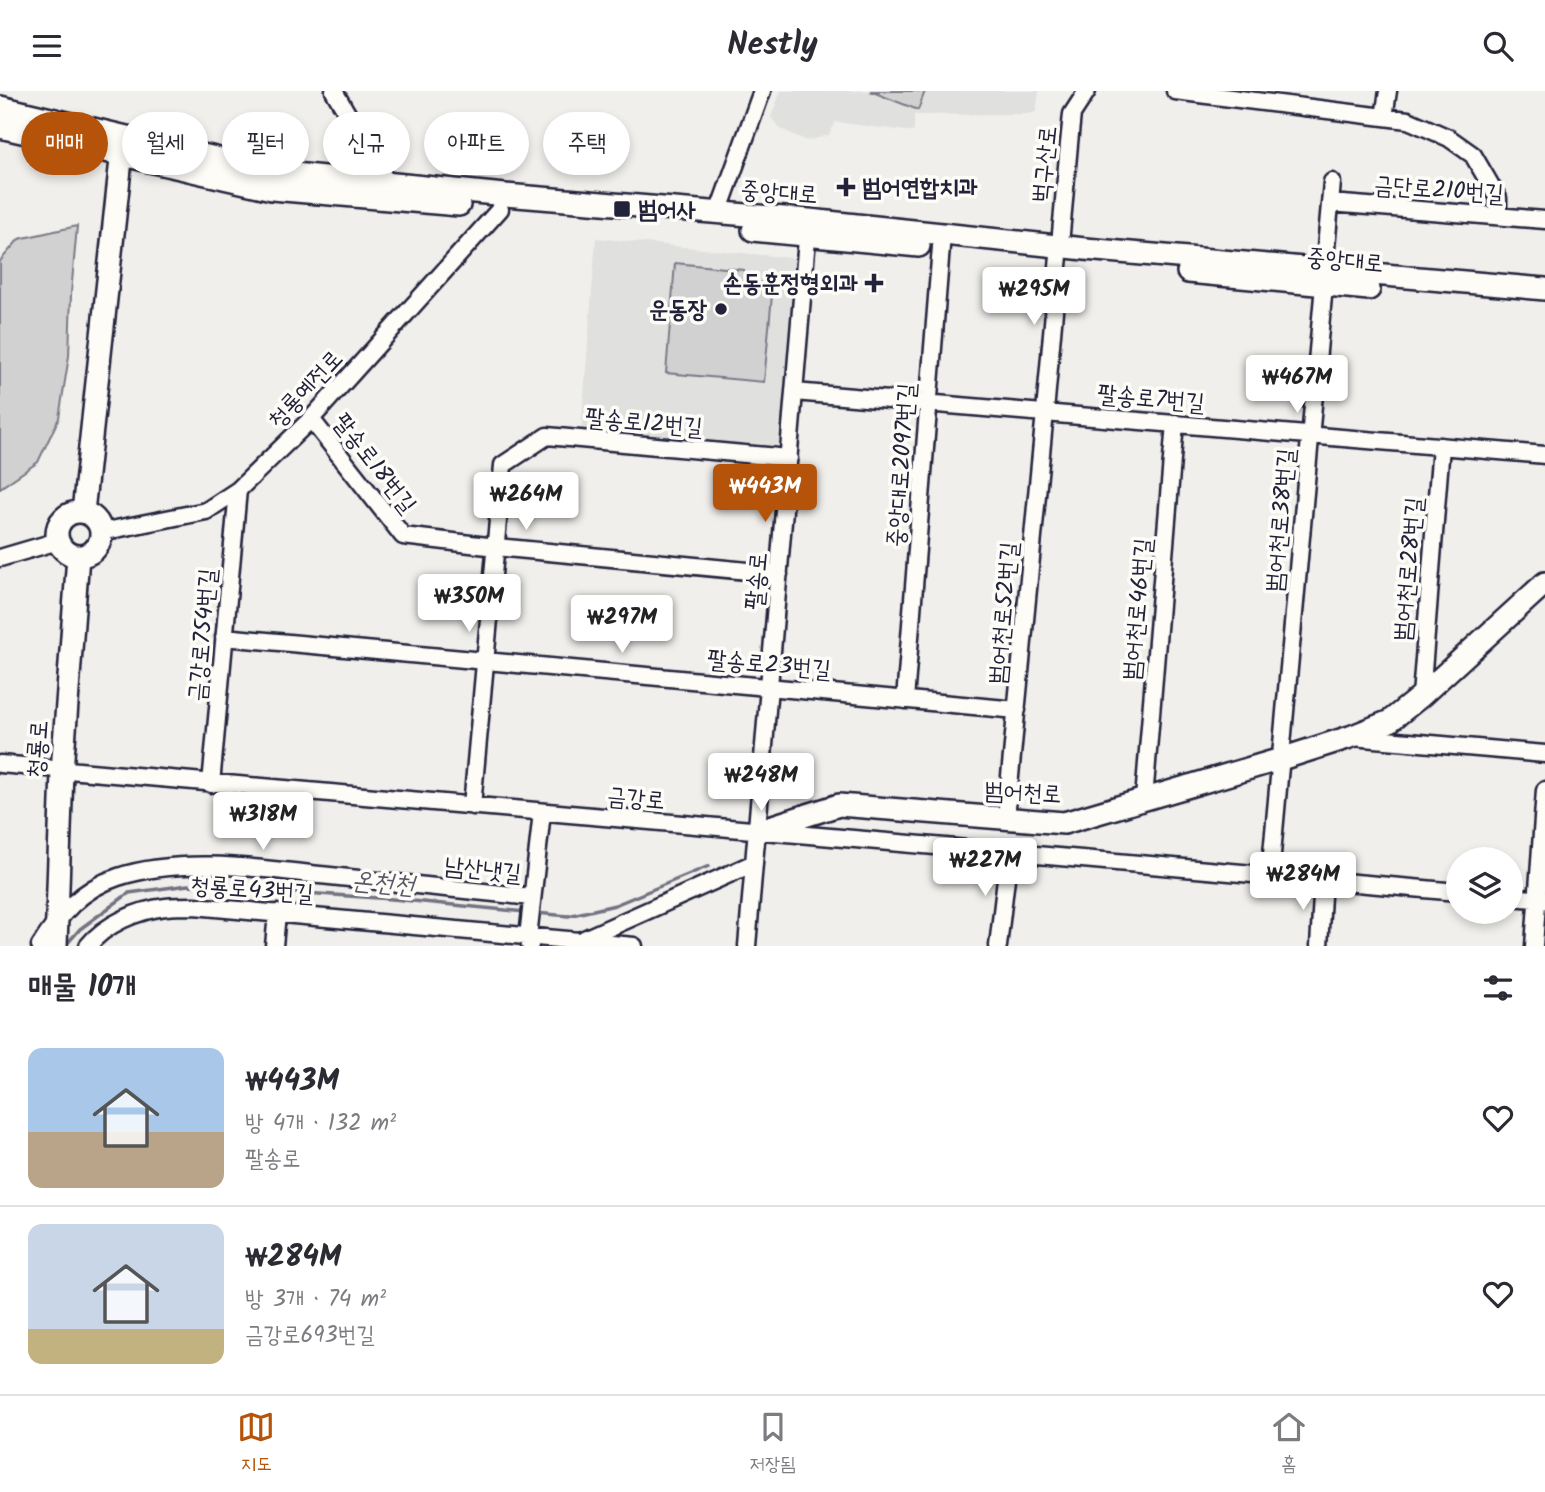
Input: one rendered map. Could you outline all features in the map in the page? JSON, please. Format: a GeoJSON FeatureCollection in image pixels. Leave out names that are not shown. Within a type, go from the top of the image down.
{"type":"FeatureCollection","features":[{"type":"Feature","properties":{"kind":"main road","name":"중앙대로"},"geometry":{"type":"LineString","coordinates":[[0,107],[122,145]]}},
{"type":"Feature","properties":{"kind":"main road","name":"중앙대로"},"geometry":{"type":"LineString","coordinates":[[0,127],[122,145]]}},
{"type":"Feature","properties":{"kind":"main road"},"geometry":{"type":"LineString","coordinates":[[83,512],[122,154]]}},
{"type":"Feature","properties":{"kind":"main road","name":"중앙대로"},"geometry":{"type":"LineString","coordinates":[[208,160],[274,172],[718,213],[808,227]]}},
{"type":"Feature","properties":{"kind":"main road","name":"중앙대로"},"geometry":{"type":"LineString","coordinates":[[208,170],[272,189],[500,209],[808,227],[1324,278],[1545,303]]}},
{"type":"Feature","properties":{"kind":"main road","name":"중앙대로"},"geometry":{"type":"LineString","coordinates":[[1324,278],[1545,289]]}},
{"type":"Feature","properties":{"kind":"main road"},"geometry":{"type":"LineString","coordinates":[[76,512],[83,512],[96,519],[101,532],[100,540],[92,552],[78,556],[65,550],[58,541],[57,531],[64,518],[76,512]]}},
{"type":"Feature","properties":{"kind":"main road","name":"청룡로"},"geometry":{"type":"LineString","coordinates":[[55,946],[62,771],[78,556]]}},
{"type":"Feature","properties":{"kind":"main road","name":"범어천로"},"geometry":{"type":"LineString","coordinates":[[757,831],[839,805],[1064,823],[1281,759],[1390,721],[1542,592]]}},
{"type":"Feature","properties":{"kind":"street"},"geometry":{"type":"LineString","coordinates":[[334,91],[388,184]]}},
{"type":"Feature","properties":{"kind":"street"},"geometry":{"type":"LineString","coordinates":[[718,213],[762,91]]}},
{"type":"Feature","properties":{"kind":"street","name":"벅구산로"},"geometry":{"type":"LineString","coordinates":[[1059,253],[1072,114],[1087,91]]}},
{"type":"Feature","properties":{"kind":"street"},"geometry":{"type":"LineString","coordinates":[[1175,91],[1293,99],[1408,120],[1449,138],[1473,155],[1498,198],[1498,216]]}},
{"type":"Feature","properties":{"kind":"street"},"geometry":{"type":"LineString","coordinates":[[1384,117],[1388,91]]}},
{"type":"Feature","properties":{"kind":"street","name":"중앙대로"},"geometry":{"type":"LineString","coordinates":[[1324,278],[1332,182]]}},
{"type":"Feature","properties":{"kind":"street","name":"금단로210번길"},"geometry":{"type":"LineString","coordinates":[[1330,203],[1545,220]]}},
{"type":"Feature","properties":{"kind":"street","name":"청룡예전로"},"geometry":{"type":"LineString","coordinates":[[101,532],[206,511],[238,490],[311,419],[500,209]]}},
{"type":"Feature","properties":{"kind":"street","name":"팔송로"},"geometry":{"type":"LineString","coordinates":[[747,946],[808,227]]}},
{"type":"Feature","properties":{"kind":"street","name":"중앙대로2097번길"},"geometry":{"type":"LineString","coordinates":[[905,700],[941,241]]}},
{"type":"Feature","properties":{"kind":"street"},"geometry":{"type":"LineString","coordinates":[[1045,412],[1059,253]]}},
{"type":"Feature","properties":{"kind":"street","name":"범어천로38번길"},"geometry":{"type":"LineString","coordinates":[[1281,759],[1324,278]]}},
{"type":"Feature","properties":{"kind":"street","name":"팔송로7번길"},"geometry":{"type":"LineString","coordinates":[[794,392],[1545,455]]}},
{"type":"Feature","properties":{"kind":"street","name":"범어천로52번길"},"geometry":{"type":"LineString","coordinates":[[1006,818],[1045,412]]}},
{"type":"Feature","properties":{"kind":"street","name":"팔송로18번길"},"geometry":{"type":"LineString","coordinates":[[311,419],[404,536],[779,574]]}},
{"type":"Feature","properties":{"kind":"street","name":"범어천로46번길"},"geometry":{"type":"LineString","coordinates":[[1144,799],[1175,423]]}},
{"type":"Feature","properties":{"kind":"street","name":"팔송로12번길"},"geometry":{"type":"LineString","coordinates":[[496,547],[503,465],[547,436],[789,458]]}},
{"type":"Feature","properties":{"kind":"street","name":"범어천로28번길"},"geometry":{"type":"LineString","coordinates":[[1421,696],[1441,446]]}},
{"type":"Feature","properties":{"kind":"street","name":"금강로754번길"},"geometry":{"type":"LineString","coordinates":[[211,784],[238,490]]}},
{"type":"Feature","properties":{"kind":"street"},"geometry":{"type":"LineString","coordinates":[[0,558],[58,541]]}},
{"type":"Feature","properties":{"kind":"street"},"geometry":{"type":"LineString","coordinates":[[472,806],[496,547]]}},
{"type":"Feature","properties":{"kind":"street","name":"팔송로23번길"},"geometry":{"type":"LineString","coordinates":[[224,637],[1017,710]]}},
{"type":"Feature","properties":{"kind":"street"},"geometry":{"type":"LineString","coordinates":[[1350,737],[1545,754]]}},
{"type":"Feature","properties":{"kind":"street"},"geometry":{"type":"LineString","coordinates":[[1270,876],[1281,759]]}},
{"type":"Feature","properties":{"kind":"street","name":"금강로"},"geometry":{"type":"LineString","coordinates":[[0,764],[1446,891]]}},
{"type":"Feature","properties":{"kind":"street"},"geometry":{"type":"LineString","coordinates":[[1534,946],[1542,899],[1545,790]]}},
{"type":"Feature","properties":{"kind":"street"},"geometry":{"type":"LineString","coordinates":[[529,936],[542,812]]}},
{"type":"Feature","properties":{"kind":"street"},"geometry":{"type":"LineString","coordinates":[[998,946],[1009,853]]}},
{"type":"Feature","properties":{"kind":"street"},"geometry":{"type":"LineString","coordinates":[[581,941],[754,863]]}},
{"type":"Feature","properties":{"kind":"street","name":"남산냇길"},"geometry":{"type":"LineString","coordinates":[[40,946],[65,910],[81,896],[117,877],[161,867],[210,866],[302,873],[531,899]]}},
{"type":"Feature","properties":{"kind":"street"},"geometry":{"type":"LineString","coordinates":[[1319,946],[1323,880]]}},
{"type":"Feature","properties":{"kind":"street"},"geometry":{"type":"LineString","coordinates":[[1523,898],[1542,899]]}},
{"type":"Feature","properties":{"kind":"street","name":"청룡로43번길"},"geometry":{"type":"LineString","coordinates":[[88,946],[95,937],[117,922],[140,913],[165,907],[194,906],[634,946]]}},
{"type":"Feature","properties":{"kind":"street"},"geometry":{"type":"LineString","coordinates":[[274,946],[277,913]]}},
{"type":"Feature","properties":{"kind":"shaded area"},"geometry":{"type":"Polygon","coordinates":[[[781,91],[1039,91],[1036,112],[1028,114],[914,115],[914,132],[835,122],[829,135],[807,141],[779,128],[771,117],[781,91]]]}},
{"type":"Feature","properties":{"kind":"shaded area"},"geometry":{"type":"Polygon","coordinates":[[[870,91],[925,91],[918,110],[870,91]]]}},
{"type":"Feature","properties":{"kind":"shaded area"},"geometry":{"type":"Polygon","coordinates":[[[77,226],[69,356],[59,418],[38,462],[0,488],[0,261],[19,239],[77,226]]]}},
{"type":"Feature","properties":{"kind":"shaded area"},"geometry":{"type":"Polygon","coordinates":[[[596,238],[802,259],[783,454],[581,434],[596,238]]]}},
{"type":"Feature","properties":{"kind":"shaded area","name":"운동장"},"geometry":{"type":"Polygon","coordinates":[[[675,263],[744,270],[744,281],[773,284],[764,382],[666,373],[675,263]]]}},
{"type":"Feature","properties":{"kind":"waterway","name":"온천천"},"geometry":{"type":"LineString","coordinates":[[536,913],[568,916],[615,905],[709,866]]}},
{"type":"Feature","properties":{"kind":"waterway","name":"온천천"},"geometry":{"type":"LineString","coordinates":[[65,946],[80,929],[129,893],[188,885],[392,899],[525,912]]}},
{"type":"Feature","properties":{"kind":"place","name":"범어연합치과"},"geometry":{"type":"Point","coordinates":[846,187]}},
{"type":"Feature","properties":{"kind":"place","name":"범어사"},"geometry":{"type":"Point","coordinates":[622,209]}},
{"type":"Feature","properties":{"kind":"place","name":"손동훈정형외과"},"geometry":{"type":"Point","coordinates":[874,283]}},
{"type":"Feature","properties":{"kind":"place","name":"운동장"},"geometry":{"type":"Point","coordinates":[721,309]}}]}
